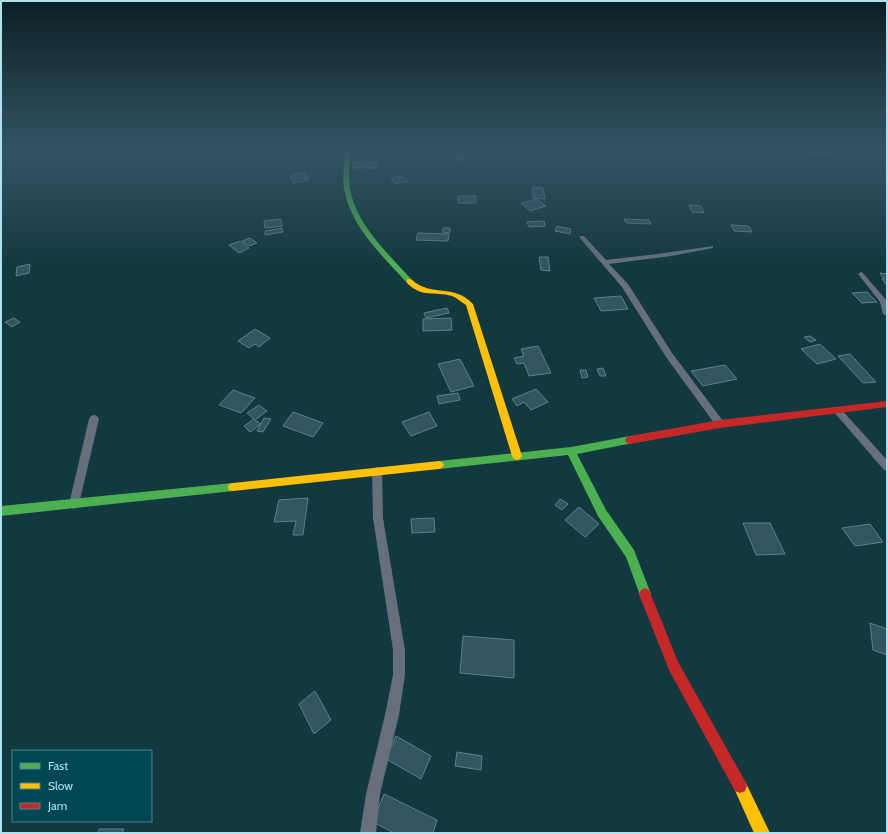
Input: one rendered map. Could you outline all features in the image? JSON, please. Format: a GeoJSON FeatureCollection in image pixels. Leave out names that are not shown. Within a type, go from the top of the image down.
{"type":"FeatureCollection","features":[{"type":"Feature","properties":{"kind":"street"},"geometry":{"type":"LineString","coordinates":[[347,188],[353,208],[363,227],[412,286],[425,292],[456,296],[469,304],[517,456]]}},
{"type":"Feature","properties":{"kind":"street"},"geometry":{"type":"LineString","coordinates":[[582,237],[625,286],[670,355],[720,424]]}},
{"type":"Feature","properties":{"kind":"street"},"geometry":{"type":"LineString","coordinates":[[603,262],[649,258],[690,252],[711,247]]}},
{"type":"Feature","properties":{"kind":"street"},"geometry":{"type":"LineString","coordinates":[[861,274],[884,302],[887,314]]}},
{"type":"Feature","properties":{"kind":"street"},"geometry":{"type":"LineString","coordinates":[[1,511],[572,451],[720,424],[887,404]]}},
{"type":"Feature","properties":{"kind":"street"},"geometry":{"type":"LineString","coordinates":[[837,410],[887,468]]}},
{"type":"Feature","properties":{"kind":"street"},"geometry":{"type":"LineString","coordinates":[[74,504],[94,418]]}},
{"type":"Feature","properties":{"kind":"street"},"geometry":{"type":"LineString","coordinates":[[572,451],[602,513],[630,554],[673,666],[746,797],[762,833]]}},
{"type":"Feature","properties":{"kind":"street"},"geometry":{"type":"LineString","coordinates":[[368,833],[373,794],[392,715],[399,675],[399,650],[378,518],[377,471]]}},
{"type":"Feature","properties":{"kind":"building"},"geometry":{"type":"Polygon","coordinates":[[[532,188],[543,188],[545,199],[533,198],[532,188]]]}},
{"type":"Feature","properties":{"kind":"building"},"geometry":{"type":"Polygon","coordinates":[[[458,196],[476,196],[476,203],[458,203],[458,196]]]}},
{"type":"Feature","properties":{"kind":"building"},"geometry":{"type":"Polygon","coordinates":[[[537,199],[546,206],[530,211],[521,203],[537,199]]]}},
{"type":"Feature","properties":{"kind":"building"},"geometry":{"type":"Polygon","coordinates":[[[689,205],[701,206],[704,213],[692,212],[689,205]]]}},
{"type":"Feature","properties":{"kind":"building"},"geometry":{"type":"Polygon","coordinates":[[[281,219],[282,226],[265,228],[264,221],[281,219]]]}},
{"type":"Feature","properties":{"kind":"building"},"geometry":{"type":"Polygon","coordinates":[[[624,219],[649,220],[651,224],[626,223],[624,219]]]}},
{"type":"Feature","properties":{"kind":"building"},"geometry":{"type":"Polygon","coordinates":[[[544,221],[545,226],[529,227],[527,222],[544,221]]]}},
{"type":"Feature","properties":{"kind":"building"},"geometry":{"type":"Polygon","coordinates":[[[731,225],[749,226],[752,232],[734,231],[731,225]]]}},
{"type":"Feature","properties":{"kind":"building"},"geometry":{"type":"Polygon","coordinates":[[[557,226],[571,229],[570,234],[555,231],[557,226]]]}},
{"type":"Feature","properties":{"kind":"building"},"geometry":{"type":"Polygon","coordinates":[[[282,228],[283,232],[265,235],[265,231],[282,228]]]}},
{"type":"Feature","properties":{"kind":"building"},"geometry":{"type":"Polygon","coordinates":[[[443,228],[450,228],[450,233],[442,232],[443,228]]]}},
{"type":"Feature","properties":{"kind":"building"},"geometry":{"type":"Polygon","coordinates":[[[418,233],[449,234],[448,241],[416,240],[418,233]]]}},
{"type":"Feature","properties":{"kind":"building"},"geometry":{"type":"Polygon","coordinates":[[[250,238],[257,243],[249,246],[242,241],[250,238]]]}},
{"type":"Feature","properties":{"kind":"building"},"geometry":{"type":"Polygon","coordinates":[[[240,241],[249,248],[239,253],[229,245],[240,241]]]}},
{"type":"Feature","properties":{"kind":"building"},"geometry":{"type":"Polygon","coordinates":[[[539,257],[548,257],[550,271],[541,270],[539,257]]]}},
{"type":"Feature","properties":{"kind":"building"},"geometry":{"type":"Polygon","coordinates":[[[30,264],[29,273],[16,276],[17,267],[30,264]]]}},
{"type":"Feature","properties":{"kind":"building"},"geometry":{"type":"Polygon","coordinates":[[[880,273],[887,274],[887,286],[882,279],[884,279],[880,273]]]}},
{"type":"Feature","properties":{"kind":"building"},"geometry":{"type":"Polygon","coordinates":[[[867,292],[877,302],[862,303],[852,293],[867,292]]]}},
{"type":"Feature","properties":{"kind":"building"},"geometry":{"type":"Polygon","coordinates":[[[621,296],[628,309],[601,311],[594,298],[621,296]]]}},
{"type":"Feature","properties":{"kind":"building"},"geometry":{"type":"Polygon","coordinates":[[[447,308],[449,313],[426,318],[424,313],[447,308]]]}},
{"type":"Feature","properties":{"kind":"building"},"geometry":{"type":"Polygon","coordinates":[[[14,318],[20,322],[12,327],[5,322],[14,318]]]}},
{"type":"Feature","properties":{"kind":"building"},"geometry":{"type":"Polygon","coordinates":[[[451,318],[452,330],[423,331],[423,319],[451,318]]]}},
{"type":"Feature","properties":{"kind":"building"},"geometry":{"type":"Polygon","coordinates":[[[255,329],[270,338],[259,347],[255,344],[249,348],[238,341],[255,329]]]}},
{"type":"Feature","properties":{"kind":"building"},"geometry":{"type":"Polygon","coordinates":[[[810,336],[816,340],[810,342],[804,337],[810,336]]]}},
{"type":"Feature","properties":{"kind":"building"},"geometry":{"type":"Polygon","coordinates":[[[820,344],[836,359],[817,364],[801,349],[820,344]]]}},
{"type":"Feature","properties":{"kind":"building"},"geometry":{"type":"Polygon","coordinates":[[[538,346],[551,373],[529,376],[524,363],[517,364],[514,358],[524,356],[521,349],[538,346]]]}},
{"type":"Feature","properties":{"kind":"building"},"geometry":{"type":"Polygon","coordinates":[[[850,354],[876,382],[863,383],[838,356],[850,354]]]}},
{"type":"Feature","properties":{"kind":"building"},"geometry":{"type":"Polygon","coordinates":[[[460,359],[474,386],[451,392],[438,364],[460,359]]]}},
{"type":"Feature","properties":{"kind":"building"},"geometry":{"type":"Polygon","coordinates":[[[725,365],[737,379],[703,386],[691,371],[725,365]]]}},
{"type":"Feature","properties":{"kind":"building"},"geometry":{"type":"Polygon","coordinates":[[[603,368],[606,376],[600,376],[597,369],[603,368]]]}},
{"type":"Feature","properties":{"kind":"building"},"geometry":{"type":"Polygon","coordinates":[[[580,370],[586,370],[588,377],[582,378],[580,370]]]}},
{"type":"Feature","properties":{"kind":"building"},"geometry":{"type":"Polygon","coordinates":[[[536,389],[548,402],[531,410],[524,402],[517,406],[512,399],[536,389]]]}},
{"type":"Feature","properties":{"kind":"building"},"geometry":{"type":"Polygon","coordinates":[[[233,390],[255,398],[241,413],[219,405],[233,390]]]}},
{"type":"Feature","properties":{"kind":"building"},"geometry":{"type":"Polygon","coordinates":[[[458,393],[460,400],[439,404],[437,396],[458,393]]]}},
{"type":"Feature","properties":{"kind":"building"},"geometry":{"type":"Polygon","coordinates":[[[259,405],[267,411],[255,420],[261,424],[250,432],[244,426],[254,419],[247,413],[259,405]]]}},
{"type":"Feature","properties":{"kind":"building"},"geometry":{"type":"Polygon","coordinates":[[[293,412],[323,423],[313,437],[283,426],[293,412]]]}},
{"type":"Feature","properties":{"kind":"building"},"geometry":{"type":"Polygon","coordinates":[[[429,412],[437,426],[411,436],[402,422],[429,412]]]}},
{"type":"Feature","properties":{"kind":"building"},"geometry":{"type":"Polygon","coordinates":[[[264,418],[271,419],[263,432],[257,431],[264,418]]]}},
{"type":"Feature","properties":{"kind":"building"},"geometry":{"type":"Polygon","coordinates":[[[308,498],[303,535],[293,535],[296,521],[274,522],[279,500],[308,498]]]}},
{"type":"Feature","properties":{"kind":"building"},"geometry":{"type":"Polygon","coordinates":[[[560,499],[568,504],[562,510],[555,505],[560,499]]]}},
{"type":"Feature","properties":{"kind":"building"},"geometry":{"type":"Polygon","coordinates":[[[579,507],[599,524],[585,537],[565,520],[579,507]]]}},
{"type":"Feature","properties":{"kind":"building"},"geometry":{"type":"Polygon","coordinates":[[[434,518],[435,532],[412,533],[411,519],[434,518]]]}},
{"type":"Feature","properties":{"kind":"building"},"geometry":{"type":"Polygon","coordinates":[[[743,523],[770,523],[785,554],[756,555],[743,523]]]}},
{"type":"Feature","properties":{"kind":"building"},"geometry":{"type":"Polygon","coordinates":[[[870,524],[883,542],[855,546],[842,528],[870,524]]]}},
{"type":"Feature","properties":{"kind":"building"},"geometry":{"type":"Polygon","coordinates":[[[870,623],[887,629],[887,655],[873,650],[870,623]]]}},
{"type":"Feature","properties":{"kind":"building"},"geometry":{"type":"Polygon","coordinates":[[[463,636],[514,640],[514,678],[460,673],[463,636]]]}},
{"type":"Feature","properties":{"kind":"building"},"geometry":{"type":"Polygon","coordinates":[[[315,691],[331,720],[314,734],[299,704],[315,691]]]}},
{"type":"Feature","properties":{"kind":"building"},"geometry":{"type":"Polygon","coordinates":[[[396,736],[431,756],[421,779],[386,759],[396,736]]]}},
{"type":"Feature","properties":{"kind":"building"},"geometry":{"type":"Polygon","coordinates":[[[457,752],[482,756],[481,770],[455,766],[457,752]]]}},
{"type":"Feature","properties":{"kind":"building"},"geometry":{"type":"Polygon","coordinates":[[[384,794],[437,820],[433,833],[394,833],[373,822],[384,794]]]}},
{"type":"Feature","properties":{"kind":"building"},"geometry":{"type":"Polygon","coordinates":[[[99,829],[124,829],[122,833],[98,833],[99,829]]]}},
{"type":"Feature","properties":{"kind":"traffic: fast"},"geometry":{"type":"LineString","coordinates":[[347,188],[350,202],[363,227],[381,250],[409,281]]}},
{"type":"Feature","properties":{"kind":"traffic: fast"},"geometry":{"type":"LineString","coordinates":[[439,465],[571,451],[630,440]]}},
{"type":"Feature","properties":{"kind":"traffic: fast"},"geometry":{"type":"LineString","coordinates":[[571,451],[602,513],[630,554],[645,594]]}},
{"type":"Feature","properties":{"kind":"traffic: fast"},"geometry":{"type":"LineString","coordinates":[[1,511],[233,487]]}},
{"type":"Feature","properties":{"kind":"traffic: slow"},"geometry":{"type":"LineString","coordinates":[[409,281],[420,290],[450,293],[456,295],[469,304],[517,456]]}},
{"type":"Feature","properties":{"kind":"traffic: slow"},"geometry":{"type":"LineString","coordinates":[[233,487],[439,465]]}},
{"type":"Feature","properties":{"kind":"traffic: slow"},"geometry":{"type":"LineString","coordinates":[[740,786],[762,833]]}},
{"type":"Feature","properties":{"kind":"traffic: jam"},"geometry":{"type":"LineString","coordinates":[[630,440],[720,424],[887,404]]}},
{"type":"Feature","properties":{"kind":"traffic: jam"},"geometry":{"type":"LineString","coordinates":[[645,594],[673,666],[740,786]]}}]}
